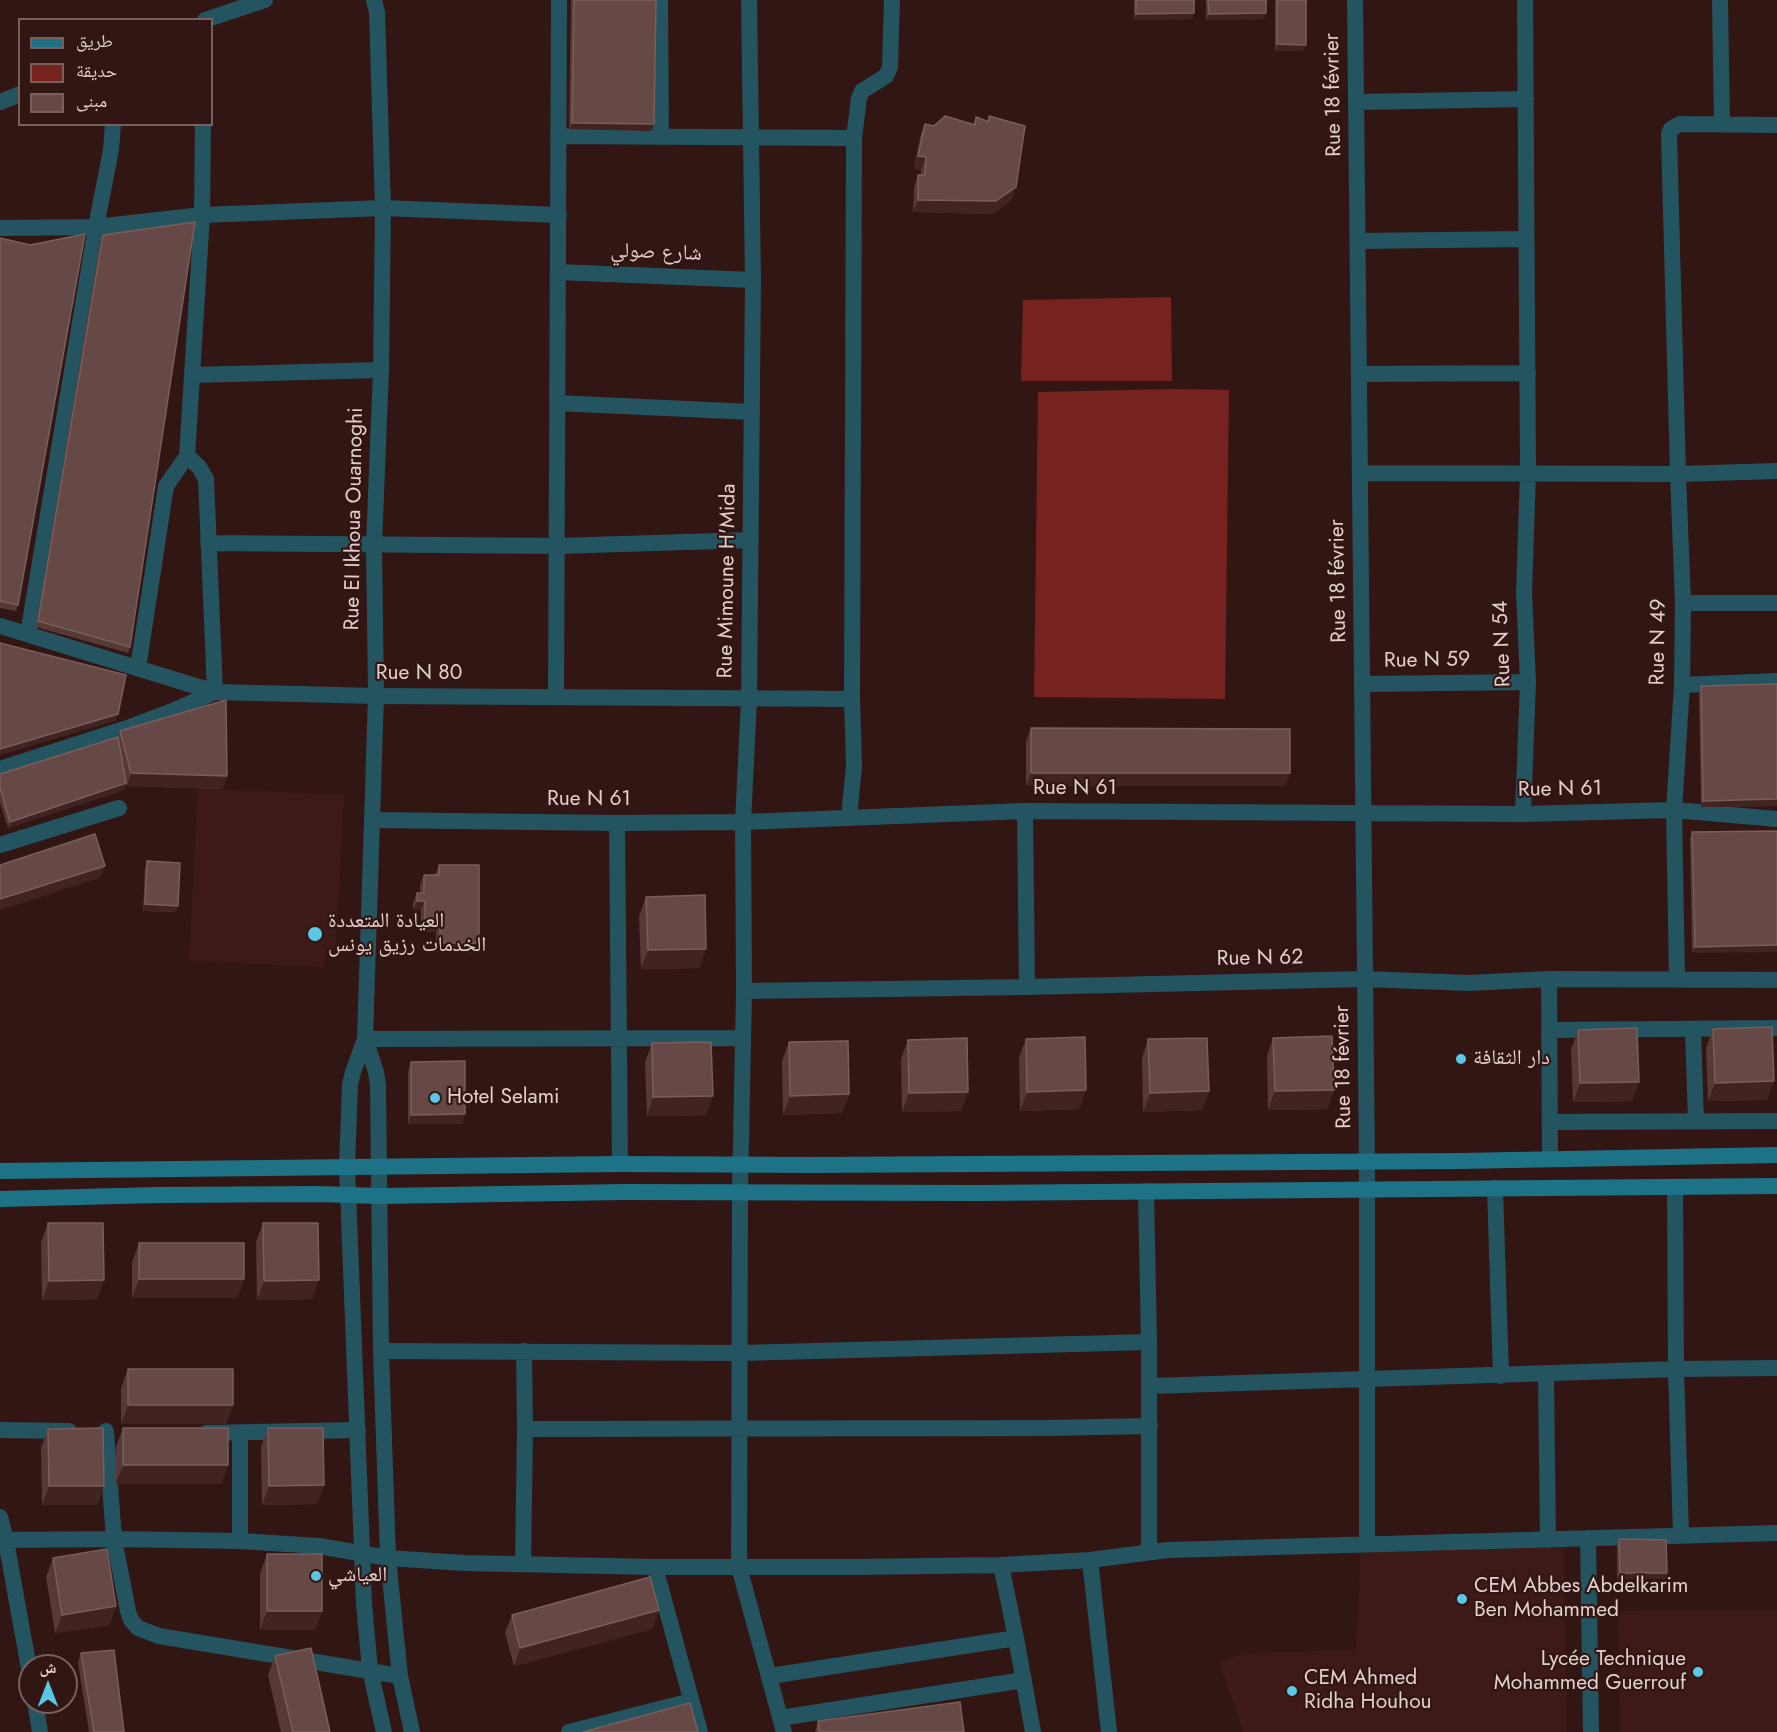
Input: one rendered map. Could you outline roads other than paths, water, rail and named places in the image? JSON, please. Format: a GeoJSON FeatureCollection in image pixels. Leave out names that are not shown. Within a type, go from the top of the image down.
{"type":"FeatureCollection","features":[{"type":"Feature","properties":{"kind":"main road"},"geometry":{"type":"LineString","coordinates":[[0,1171],[741,1163],[813,1165],[1367,1162],[1777,1155]]}},
{"type":"Feature","properties":{"kind":"main road"},"geometry":{"type":"LineString","coordinates":[[157,1169],[158,1195]]}},
{"type":"Feature","properties":{"kind":"main road"},"geometry":{"type":"LineString","coordinates":[[0,1199],[158,1195],[380,1196],[624,1192],[978,1193],[1777,1186]]}},
{"type":"Feature","properties":{"kind":"street"},"geometry":{"type":"LineString","coordinates":[[211,18],[265,0]]}},
{"type":"Feature","properties":{"kind":"street","name":"Rue EI Ikhoua Ouarnoghi"},"geometry":{"type":"LineString","coordinates":[[365,1039],[376,696],[374,545],[381,370],[383,208],[377,12],[374,0]]}},
{"type":"Feature","properties":{"kind":"street"},"geometry":{"type":"LineString","coordinates":[[556,696],[559,0]]}},
{"type":"Feature","properties":{"kind":"street"},"geometry":{"type":"LineString","coordinates":[[660,0],[661,137]]}},
{"type":"Feature","properties":{"kind":"street","name":"Rue Mimoune H'Mida"},"geometry":{"type":"LineString","coordinates":[[749,0],[753,280],[749,700],[743,822],[744,991],[740,1192],[739,1567],[782,1725]]}},
{"type":"Feature","properties":{"kind":"street"},"geometry":{"type":"LineString","coordinates":[[849,818],[854,766],[852,699],[854,138],[862,91],[886,76],[890,67],[892,0]]}},
{"type":"Feature","properties":{"kind":"street","name":"Rue 18 février"},"geometry":{"type":"LineString","coordinates":[[1355,0],[1367,1162],[1367,1544]]}},
{"type":"Feature","properties":{"kind":"street","name":"Rue N 54"},"geometry":{"type":"LineString","coordinates":[[1523,814],[1528,682],[1524,593],[1528,472],[1525,0]]}},
{"type":"Feature","properties":{"kind":"street"},"geometry":{"type":"LineString","coordinates":[[1720,0],[1722,123]]}},
{"type":"Feature","properties":{"kind":"street"},"geometry":{"type":"LineString","coordinates":[[0,102],[18,95]]}},
{"type":"Feature","properties":{"kind":"street"},"geometry":{"type":"LineString","coordinates":[[1356,102],[1526,99]]}},
{"type":"Feature","properties":{"kind":"street","name":"Rue N 49"},"geometry":{"type":"LineString","coordinates":[[1677,979],[1674,810],[1682,685],[1683,603],[1677,474],[1670,134],[1671,129],[1680,124],[1777,125]]}},
{"type":"Feature","properties":{"kind":"street"},"geometry":{"type":"LineString","coordinates":[[28,634],[111,150],[113,126]]}},
{"type":"Feature","properties":{"kind":"street"},"geometry":{"type":"LineString","coordinates":[[138,668],[166,486],[187,456],[202,215],[203,126]]}},
{"type":"Feature","properties":{"kind":"street"},"geometry":{"type":"LineString","coordinates":[[559,136],[854,138]]}},
{"type":"Feature","properties":{"kind":"street"},"geometry":{"type":"LineString","coordinates":[[0,228],[96,227],[202,215],[383,208],[559,215]]}},
{"type":"Feature","properties":{"kind":"street"},"geometry":{"type":"LineString","coordinates":[[1358,241],[1526,239]]}},
{"type":"Feature","properties":{"kind":"street","name":"شارع صولي"},"geometry":{"type":"LineString","coordinates":[[558,272],[753,280]]}},
{"type":"Feature","properties":{"kind":"street"},"geometry":{"type":"LineString","coordinates":[[192,375],[381,370]]}},
{"type":"Feature","properties":{"kind":"street"},"geometry":{"type":"LineString","coordinates":[[1359,374],[1527,373]]}},
{"type":"Feature","properties":{"kind":"street"},"geometry":{"type":"LineString","coordinates":[[557,403],[752,412]]}},
{"type":"Feature","properties":{"kind":"street"},"geometry":{"type":"LineString","coordinates":[[0,626],[215,692],[206,479],[199,467],[187,456]]}},
{"type":"Feature","properties":{"kind":"street"},"geometry":{"type":"LineString","coordinates":[[1360,473],[1677,474],[1777,471]]}},
{"type":"Feature","properties":{"kind":"street"},"geometry":{"type":"LineString","coordinates":[[208,543],[557,546],[751,540]]}},
{"type":"Feature","properties":{"kind":"street"},"geometry":{"type":"LineString","coordinates":[[1683,603],[1777,603]]}},
{"type":"Feature","properties":{"kind":"street"},"geometry":{"type":"LineString","coordinates":[[1682,685],[1777,681]]}},
{"type":"Feature","properties":{"kind":"street","name":"Rue N 59"},"geometry":{"type":"LineString","coordinates":[[1362,684],[1528,682]]}},
{"type":"Feature","properties":{"kind":"street","name":"Rue N 80"},"geometry":{"type":"LineString","coordinates":[[0,769],[129,727],[215,692],[376,696],[852,699]]}},
{"type":"Feature","properties":{"kind":"street"},"geometry":{"type":"LineString","coordinates":[[0,843],[119,808]]}},
{"type":"Feature","properties":{"kind":"street","name":"Rue N 61"},"geometry":{"type":"LineString","coordinates":[[372,820],[617,823],[743,822],[1025,811],[1523,814],[1674,810],[1777,819]]}},
{"type":"Feature","properties":{"kind":"street"},"geometry":{"type":"LineString","coordinates":[[1025,811],[1027,987]]}},
{"type":"Feature","properties":{"kind":"street"},"geometry":{"type":"LineString","coordinates":[[617,823],[620,1164]]}},
{"type":"Feature","properties":{"kind":"street","name":"Rue N 62"},"geometry":{"type":"LineString","coordinates":[[744,991],[1365,979],[1468,982],[1549,979],[1777,980]]}},
{"type":"Feature","properties":{"kind":"street"},"geometry":{"type":"LineString","coordinates":[[1549,979],[1550,1158]]}},
{"type":"Feature","properties":{"kind":"street"},"geometry":{"type":"LineString","coordinates":[[1550,1030],[1777,1028]]}},
{"type":"Feature","properties":{"kind":"street"},"geometry":{"type":"LineString","coordinates":[[1693,1030],[1696,1121]]}},
{"type":"Feature","properties":{"kind":"street"},"geometry":{"type":"LineString","coordinates":[[365,1039],[743,1038]]}},
{"type":"Feature","properties":{"kind":"street"},"geometry":{"type":"LineString","coordinates":[[365,1039],[352,1072],[350,1085],[347,1166],[361,1554],[370,1670],[384,1732]]}},
{"type":"Feature","properties":{"kind":"street"},"geometry":{"type":"LineString","coordinates":[[365,1039],[378,1085],[381,1351],[387,1558],[400,1676],[412,1732]]}},
{"type":"Feature","properties":{"kind":"street"},"geometry":{"type":"LineString","coordinates":[[1550,1122],[1777,1121]]}},
{"type":"Feature","properties":{"kind":"street"},"geometry":{"type":"LineString","coordinates":[[1675,1187],[1676,1369],[1681,1535]]}},
{"type":"Feature","properties":{"kind":"street"},"geometry":{"type":"LineString","coordinates":[[1495,1188],[1501,1376]]}},
{"type":"Feature","properties":{"kind":"street"},"geometry":{"type":"LineString","coordinates":[[1146,1191],[1150,1386],[1149,1552]]}},
{"type":"Feature","properties":{"kind":"street"},"geometry":{"type":"LineString","coordinates":[[381,1351],[741,1353],[1149,1342]]}},
{"type":"Feature","properties":{"kind":"street"},"geometry":{"type":"LineString","coordinates":[[523,1564],[524,1351]]}},
{"type":"Feature","properties":{"kind":"street"},"geometry":{"type":"LineString","coordinates":[[1150,1386],[1676,1369],[1777,1368]]}},
{"type":"Feature","properties":{"kind":"street"},"geometry":{"type":"LineString","coordinates":[[1546,1374],[1548,1540]]}},
{"type":"Feature","properties":{"kind":"street"},"geometry":{"type":"LineString","coordinates":[[525,1429],[739,1430],[1150,1426]]}},
{"type":"Feature","properties":{"kind":"street"},"geometry":{"type":"LineString","coordinates":[[0,1430],[112,1431],[114,1539],[131,1620],[138,1628],[147,1633],[400,1676]]}},
{"type":"Feature","properties":{"kind":"street"},"geometry":{"type":"LineString","coordinates":[[184,1433],[358,1431]]}},
{"type":"Feature","properties":{"kind":"street"},"geometry":{"type":"LineString","coordinates":[[240,1434],[240,1541]]}},
{"type":"Feature","properties":{"kind":"street"},"geometry":{"type":"LineString","coordinates":[[0,1517],[26,1654]]}},
{"type":"Feature","properties":{"kind":"street"},"geometry":{"type":"LineString","coordinates":[[3,1540],[240,1541],[319,1546],[387,1558],[464,1563],[739,1567],[1001,1565],[1090,1560],[1149,1552],[1777,1533]]}},
{"type":"Feature","properties":{"kind":"street"},"geometry":{"type":"LineString","coordinates":[[1588,1538],[1591,1732]]}},
{"type":"Feature","properties":{"kind":"street"},"geometry":{"type":"LineString","coordinates":[[1090,1560],[1109,1732]]}},
{"type":"Feature","properties":{"kind":"street"},"geometry":{"type":"LineString","coordinates":[[1001,1565],[1033,1732]]}},
{"type":"Feature","properties":{"kind":"street"},"geometry":{"type":"LineString","coordinates":[[656,1567],[700,1732]]}},
{"type":"Feature","properties":{"kind":"street"},"geometry":{"type":"LineString","coordinates":[[770,1676],[1016,1638]]}},
{"type":"Feature","properties":{"kind":"street"},"geometry":{"type":"LineString","coordinates":[[782,1725],[1024,1680]]}},
{"type":"Feature","properties":{"kind":"street"},"geometry":{"type":"LineString","coordinates":[[569,1732],[691,1701]]}},
{"type":"Feature","properties":{"kind":"street"},"geometry":{"type":"LineString","coordinates":[[37,1714],[40,1732]]}},
{"type":"Feature","properties":{"kind":"place","name":"العيادة المتعددة الخدمات رزيق يونس"},"geometry":{"type":"Point","coordinates":[315,934]}},
{"type":"Feature","properties":{"kind":"place","name":"دار الثقافة"},"geometry":{"type":"Point","coordinates":[1461,1059]}},
{"type":"Feature","properties":{"kind":"place","name":"Hotel Selami"},"geometry":{"type":"Point","coordinates":[435,1098]}},
{"type":"Feature","properties":{"kind":"place","name":"العياشي"},"geometry":{"type":"Point","coordinates":[316,1576]}},
{"type":"Feature","properties":{"kind":"place","name":"CEM Abbes Abdelkarim Ben Mohammed"},"geometry":{"type":"Point","coordinates":[1462,1599]}},
{"type":"Feature","properties":{"kind":"place","name":"Lycée Technique Mohammed Guerrouf"},"geometry":{"type":"Point","coordinates":[1698,1672]}},
{"type":"Feature","properties":{"kind":"place","name":"CEM Ahmed Ridha Houhou"},"geometry":{"type":"Point","coordinates":[1292,1691]}}]}
